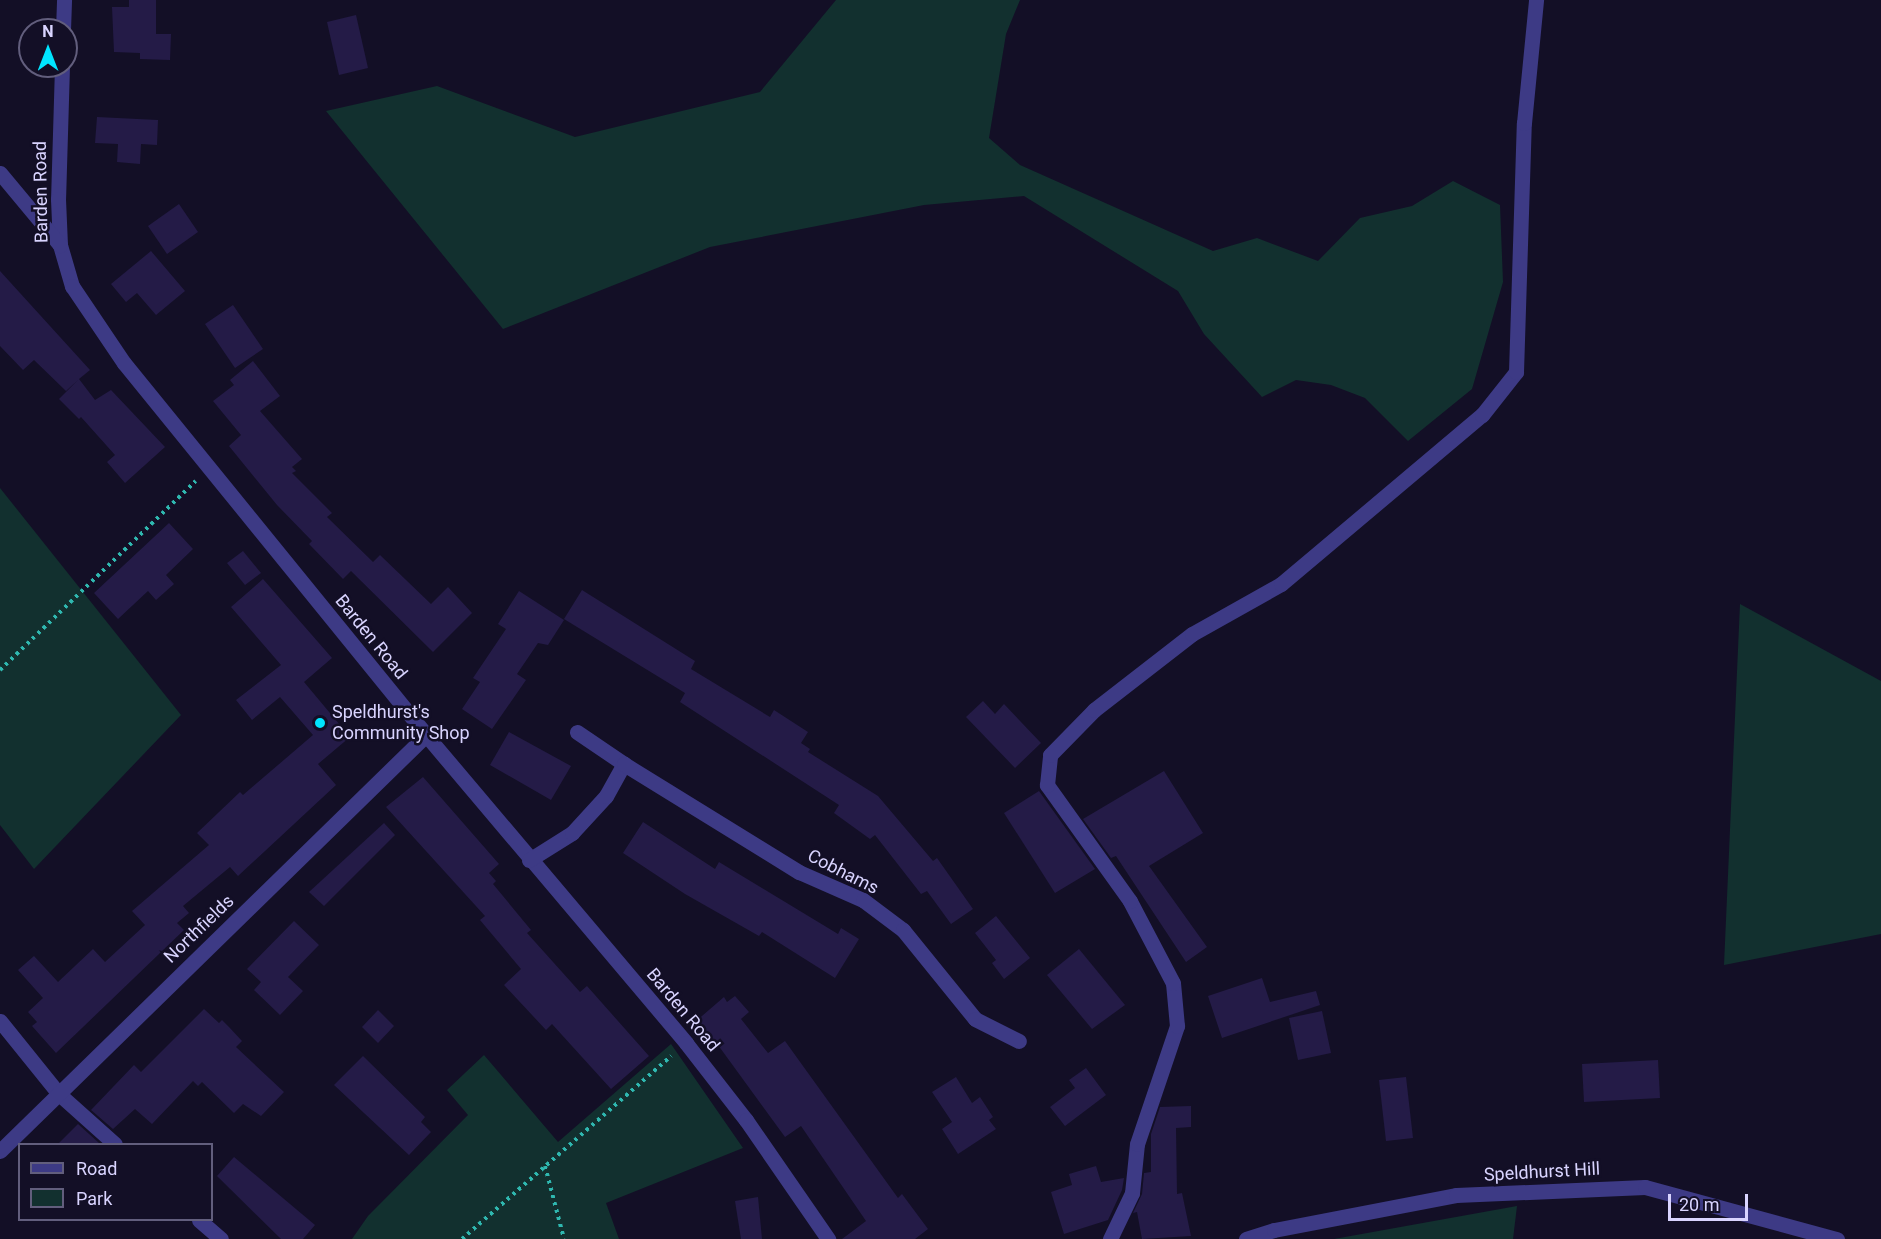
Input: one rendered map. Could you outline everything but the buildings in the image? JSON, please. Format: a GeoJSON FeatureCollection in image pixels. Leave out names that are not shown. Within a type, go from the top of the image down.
{"type":"FeatureCollection","features":[{"type":"Feature","properties":{"kind":"street"},"geometry":{"type":"LineString","coordinates":[[63,18],[64,0]]}},
{"type":"Feature","properties":{"kind":"street"},"geometry":{"type":"LineString","coordinates":[[1110,1239],[1132,1193],[1137,1144],[1177,1026],[1173,983],[1130,901],[1047,785],[1050,755],[1094,710],[1192,634],[1281,584],[1482,415],[1516,372],[1524,123],[1536,0]]}},
{"type":"Feature","properties":{"kind":"street","name":"Barden Road"},"geometry":{"type":"LineString","coordinates":[[62,78],[60,245],[72,286],[124,363],[209,468],[529,860],[686,1043],[746,1120],[828,1239]]}},
{"type":"Feature","properties":{"kind":"street"},"geometry":{"type":"LineString","coordinates":[[0,173],[60,245]]}},
{"type":"Feature","properties":{"kind":"street","name":"Cobhams"},"geometry":{"type":"LineString","coordinates":[[577,732],[624,765],[799,872],[863,900],[903,930],[975,1019],[1019,1041]]}},
{"type":"Feature","properties":{"kind":"street","name":"Northfields"},"geometry":{"type":"LineString","coordinates":[[0,1151],[426,735]]}},
{"type":"Feature","properties":{"kind":"street"},"geometry":{"type":"LineString","coordinates":[[529,860],[572,832],[606,796],[624,765]]}},
{"type":"Feature","properties":{"kind":"street"},"geometry":{"type":"LineString","coordinates":[[0,1022],[59,1094],[114,1143]]}},
{"type":"Feature","properties":{"kind":"street","name":"Speldhurst Hill"},"geometry":{"type":"LineString","coordinates":[[1246,1239],[1456,1195],[1645,1187],[1837,1239]]}},
{"type":"Feature","properties":{"kind":"street"},"geometry":{"type":"LineString","coordinates":[[200,1221],[220,1239]]}},
{"type":"Feature","properties":{"kind":"path"},"geometry":{"type":"LineString","coordinates":[[0,670],[209,468]]}},
{"type":"Feature","properties":{"kind":"path"},"geometry":{"type":"LineString","coordinates":[[462,1239],[686,1043]]}},
{"type":"Feature","properties":{"kind":"path"},"geometry":{"type":"LineString","coordinates":[[544,1166],[564,1239]]}},
{"type":"Feature","properties":{"kind":"green space"},"geometry":{"type":"Polygon","coordinates":[[[836,0],[1020,0],[1006,34],[989,138],[1020,165],[1213,251],[1257,238],[1318,261],[1360,218],[1412,206],[1453,181],[1500,205],[1503,282],[1472,389],[1408,441],[1365,398],[1331,385],[1296,380],[1262,397],[1204,334],[1178,291],[1024,196],[924,205],[710,247],[503,329],[326,111],[437,86],[575,137],[760,92],[836,0]]]}},
{"type":"Feature","properties":{"kind":"green space"},"geometry":{"type":"Polygon","coordinates":[[[0,488],[181,715],[34,869],[0,825],[0,488]]]}},
{"type":"Feature","properties":{"kind":"green space"},"geometry":{"type":"Polygon","coordinates":[[[1740,604],[1881,681],[1881,934],[1724,965],[1740,604]]]}},
{"type":"Feature","properties":{"kind":"green space"},"geometry":{"type":"Polygon","coordinates":[[[671,1044],[743,1148],[606,1203],[619,1239],[352,1239],[368,1216],[468,1115],[447,1090],[484,1055],[558,1142],[671,1044]]]}},
{"type":"Feature","properties":{"kind":"green space"},"geometry":{"type":"Polygon","coordinates":[[[1517,1206],[1513,1239],[1334,1239],[1517,1206]]]}},
{"type":"Feature","properties":{"kind":"place","name":"Speldhurst's Community Shop"},"geometry":{"type":"Point","coordinates":[320,723]}}]}
